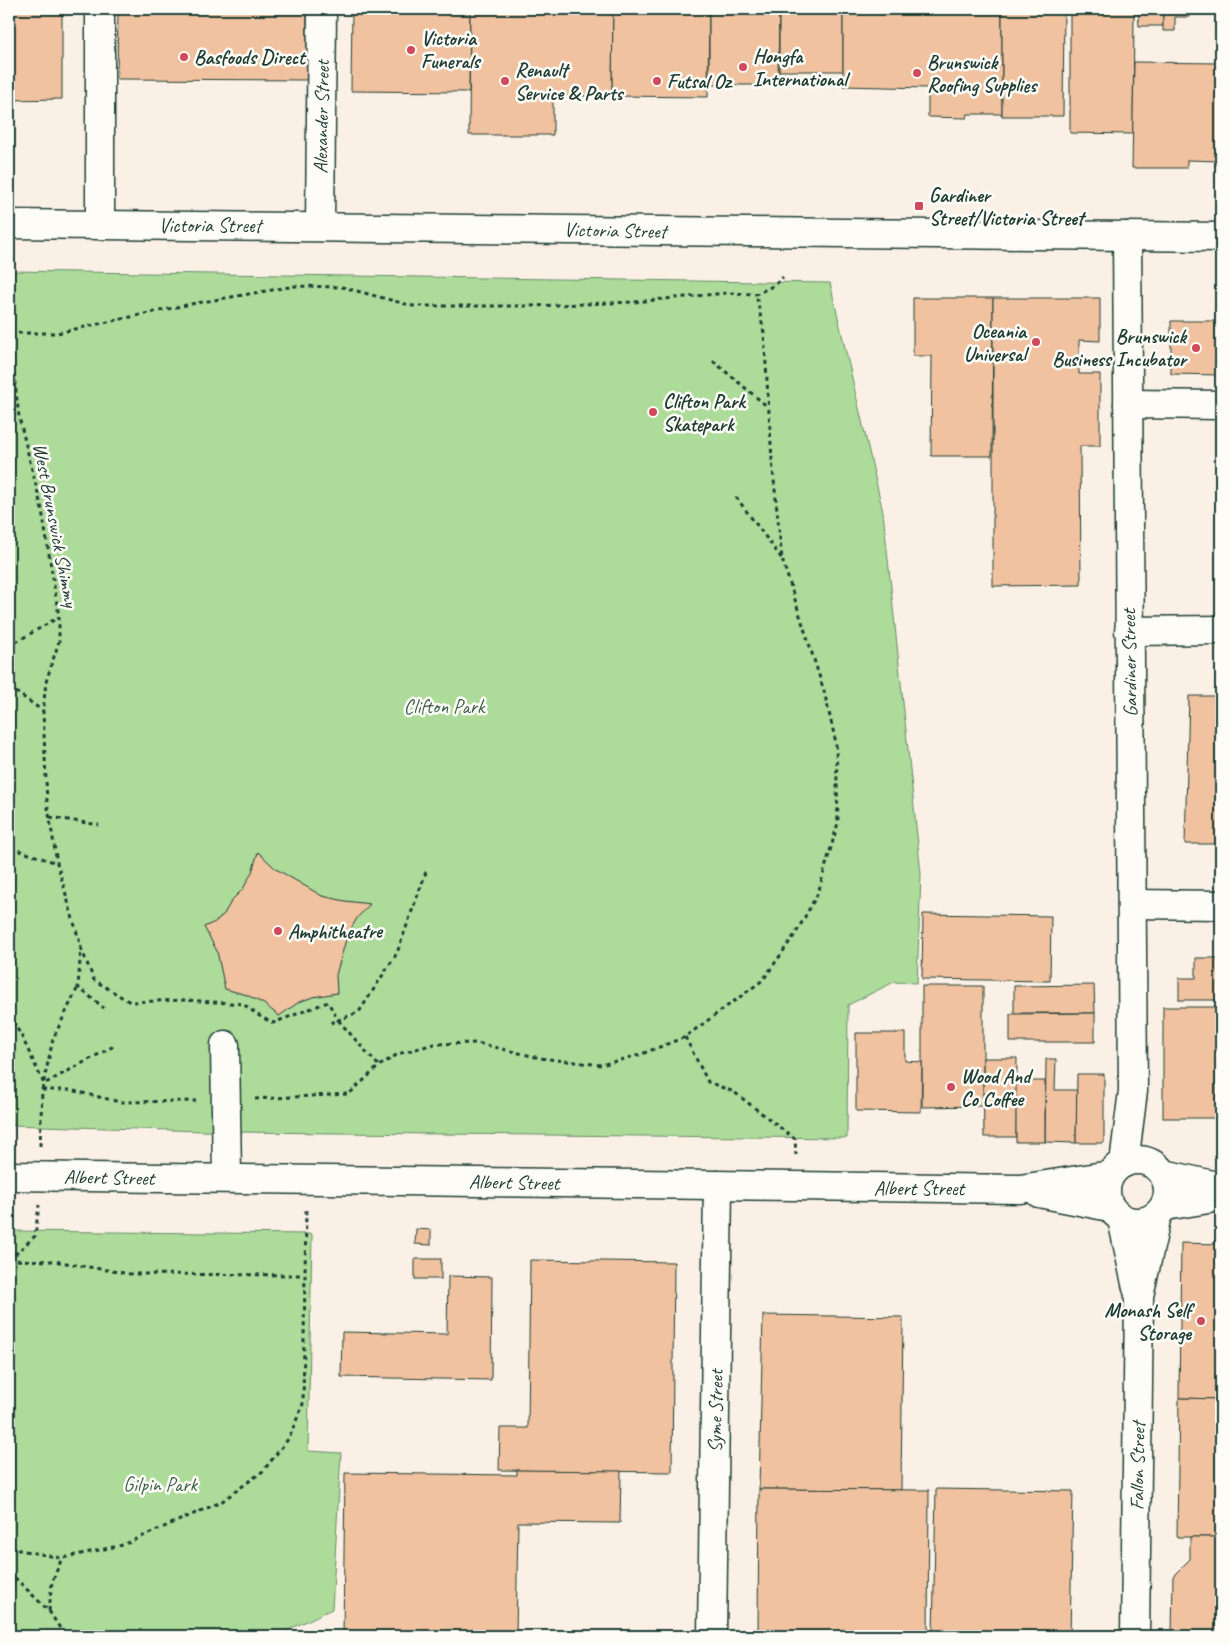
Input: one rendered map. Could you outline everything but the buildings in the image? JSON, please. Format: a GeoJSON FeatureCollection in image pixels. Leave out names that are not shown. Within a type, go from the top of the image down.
{"type":"FeatureCollection","features":[{"type":"Feature","properties":{"kind":"street"},"geometry":{"type":"LineString","coordinates":[[100,9],[100,224]]}},
{"type":"Feature","properties":{"kind":"street","name":"Alexander Street"},"geometry":{"type":"LineString","coordinates":[[320,226],[322,9]]}},
{"type":"Feature","properties":{"kind":"street","name":"Victoria Street"},"geometry":{"type":"LineString","coordinates":[[9,224],[1221,237]]}},
{"type":"Feature","properties":{"kind":"street","name":"Gardiner Street"},"geometry":{"type":"LineString","coordinates":[[1127,236],[1133,1091],[1137,1168]]}},
{"type":"Feature","properties":{"kind":"street"},"geometry":{"type":"LineString","coordinates":[[1128,404],[1221,406]]}},
{"type":"Feature","properties":{"kind":"street"},"geometry":{"type":"LineString","coordinates":[[1129,631],[1221,630]]}},
{"type":"Feature","properties":{"kind":"street"},"geometry":{"type":"LineString","coordinates":[[1133,904],[1221,905]]}},
{"type":"Feature","properties":{"kind":"street"},"geometry":{"type":"LineString","coordinates":[[225,1045],[227,1178]]}},
{"type":"Feature","properties":{"kind":"street"},"geometry":{"type":"LineString","coordinates":[[1161,1211],[1169,1190],[1137,1168],[1106,1191],[1116,1213],[1140,1222],[1161,1211],[1221,1197]]}},
{"type":"Feature","properties":{"kind":"street","name":"Albert Street"},"geometry":{"type":"LineString","coordinates":[[9,1176],[1020,1189],[1137,1168],[1221,1187]]}},
{"type":"Feature","properties":{"kind":"street","name":"Syme Street"},"geometry":{"type":"LineString","coordinates":[[712,1636],[718,1185]]}},
{"type":"Feature","properties":{"kind":"street","name":"Albert Street"},"geometry":{"type":"LineString","coordinates":[[1020,1189],[1116,1213]]}},
{"type":"Feature","properties":{"kind":"street","name":"Fallon Street"},"geometry":{"type":"LineString","coordinates":[[1135,1636],[1139,1296],[1161,1211]]}},
{"type":"Feature","properties":{"kind":"street","name":"Fallon Street"},"geometry":{"type":"LineString","coordinates":[[1116,1213],[1139,1296]]}},
{"type":"Feature","properties":{"kind":"path"},"geometry":{"type":"LineString","coordinates":[[9,333],[57,334],[191,304],[295,286],[342,287],[413,306],[531,306],[634,302],[727,293],[756,294],[775,285],[783,277]]}},
{"type":"Feature","properties":{"kind":"path"},"geometry":{"type":"LineString","coordinates":[[42,1090],[70,1090],[120,1102],[226,1100],[349,1094],[379,1066],[398,1054],[434,1044],[477,1042],[540,1058],[601,1065],[639,1055],[685,1037],[763,980],[796,933],[818,893],[838,823],[836,743],[824,692],[782,559],[764,333],[756,294]]}},
{"type":"Feature","properties":{"kind":"path","name":"West Brunswick Shimmy"},"geometry":{"type":"LineString","coordinates":[[9,333],[19,417],[42,510],[59,617],[60,641],[46,682],[43,712],[50,817],[57,863],[81,947],[78,987],[53,1039],[42,1090],[39,1211],[35,1236],[9,1260]]}},
{"type":"Feature","properties":{"kind":"path"},"geometry":{"type":"LineString","coordinates":[[713,361],[769,408]]}},
{"type":"Feature","properties":{"kind":"path"},"geometry":{"type":"LineString","coordinates":[[736,497],[782,559]]}},
{"type":"Feature","properties":{"kind":"path"},"geometry":{"type":"LineString","coordinates":[[9,646],[59,617]]}},
{"type":"Feature","properties":{"kind":"path"},"geometry":{"type":"LineString","coordinates":[[9,687],[43,712]]}},
{"type":"Feature","properties":{"kind":"path"},"geometry":{"type":"LineString","coordinates":[[50,817],[99,825]]}},
{"type":"Feature","properties":{"kind":"path"},"geometry":{"type":"LineString","coordinates":[[11,848],[57,863]]}},
{"type":"Feature","properties":{"kind":"path"},"geometry":{"type":"LineString","coordinates":[[331,1023],[359,1012],[397,953],[427,869]]}},
{"type":"Feature","properties":{"kind":"path"},"geometry":{"type":"LineString","coordinates":[[81,947],[94,980],[130,1002],[184,1000],[243,1004],[273,1023],[328,1002],[338,1020],[379,1066]]}},
{"type":"Feature","properties":{"kind":"path"},"geometry":{"type":"LineString","coordinates":[[78,987],[104,1008]]}},
{"type":"Feature","properties":{"kind":"path"},"geometry":{"type":"LineString","coordinates":[[9,1016],[21,1035],[44,1084],[114,1046]]}},
{"type":"Feature","properties":{"kind":"path"},"geometry":{"type":"LineString","coordinates":[[685,1037],[708,1082],[734,1092],[795,1139],[799,1187]]}},
{"type":"Feature","properties":{"kind":"path"},"geometry":{"type":"LineString","coordinates":[[9,1548],[62,1558],[123,1545],[221,1502],[263,1471],[289,1438],[303,1404],[306,1180]]}},
{"type":"Feature","properties":{"kind":"path"},"geometry":{"type":"LineString","coordinates":[[9,1260],[54,1261],[130,1274],[304,1275]]}},
{"type":"Feature","properties":{"kind":"path"},"geometry":{"type":"LineString","coordinates":[[48,1611],[52,1582],[62,1558]]}},
{"type":"Feature","properties":{"kind":"path"},"geometry":{"type":"LineString","coordinates":[[9,1572],[48,1611],[65,1636]]}},
{"type":"Feature","properties":{"kind":"green space","name":"Clifton Park"},"geometry":{"type":"Polygon","coordinates":[[[9,271],[830,283],[883,512],[921,874],[917,983],[894,982],[848,1005],[847,1138],[235,1132],[9,1125],[9,271]]]}},
{"type":"Feature","properties":{"kind":"green space","name":"Gilpin Park"},"geometry":{"type":"Polygon","coordinates":[[[9,1231],[312,1234],[308,1451],[341,1453],[332,1609],[275,1636],[9,1636],[9,1231]]]}},
{"type":"Feature","properties":{"kind":"place","name":"Victoria Funerals"},"geometry":{"type":"Point","coordinates":[411,50]}},
{"type":"Feature","properties":{"kind":"place","name":"Basfoods Direct"},"geometry":{"type":"Point","coordinates":[184,57]}},
{"type":"Feature","properties":{"kind":"place","name":"Hongfa International"},"geometry":{"type":"Point","coordinates":[743,67]}},
{"type":"Feature","properties":{"kind":"place","name":"Brunswick Roofing Supplies"},"geometry":{"type":"Point","coordinates":[917,73]}},
{"type":"Feature","properties":{"kind":"place","name":"Renault Service & Parts"},"geometry":{"type":"Point","coordinates":[505,81]}},
{"type":"Feature","properties":{"kind":"place","name":"Futsal Oz"},"geometry":{"type":"Point","coordinates":[657,81]}},
{"type":"Feature","properties":{"kind":"place","name":"Gardiner Street/Victoria Street"},"geometry":{"type":"Point","coordinates":[919,206]}},
{"type":"Feature","properties":{"kind":"place","name":"Oceania Universal"},"geometry":{"type":"Point","coordinates":[1036,342]}},
{"type":"Feature","properties":{"kind":"place","name":"Brunswick Business Incubator"},"geometry":{"type":"Point","coordinates":[1196,348]}},
{"type":"Feature","properties":{"kind":"place","name":"Clifton Park Skatepark"},"geometry":{"type":"Point","coordinates":[653,412]}},
{"type":"Feature","properties":{"kind":"place","name":"Amphitheatre"},"geometry":{"type":"Point","coordinates":[278,931]}},
{"type":"Feature","properties":{"kind":"place","name":"Wood And Co Coffee"},"geometry":{"type":"Point","coordinates":[951,1087]}},
{"type":"Feature","properties":{"kind":"place","name":"Monash Self Storage"},"geometry":{"type":"Point","coordinates":[1201,1321]}}]}
